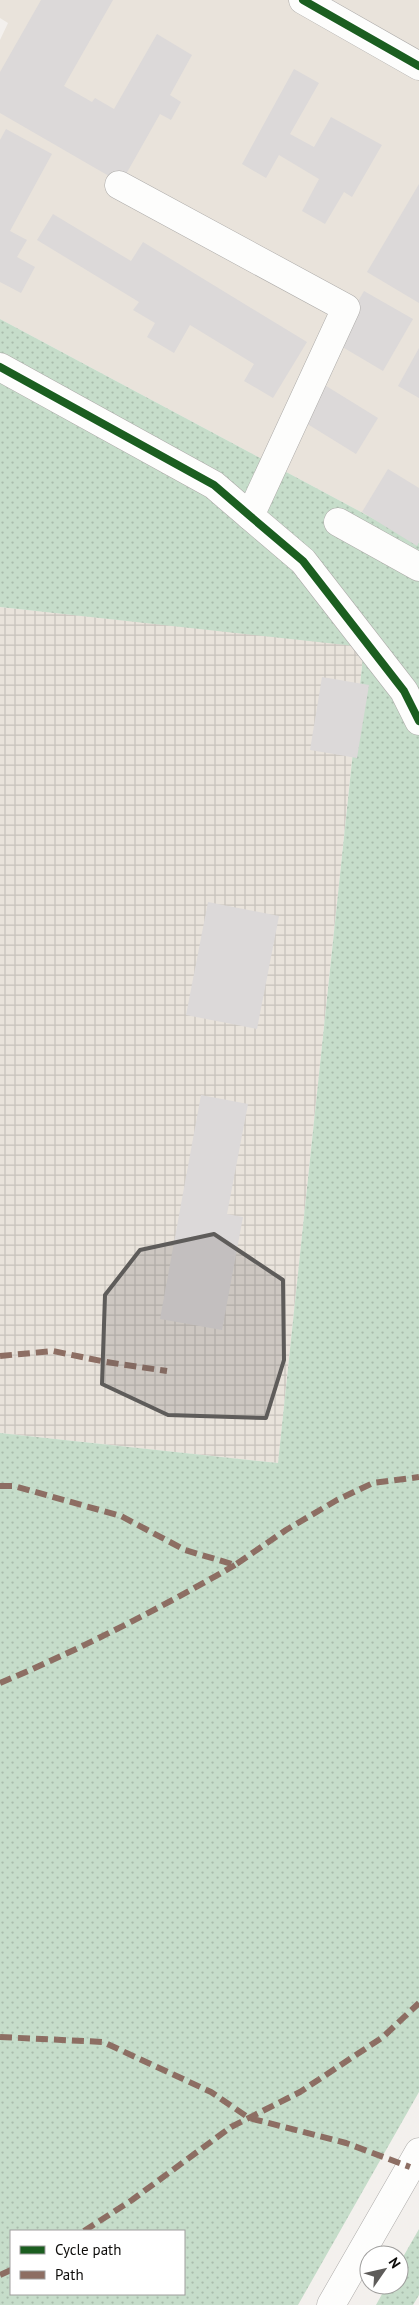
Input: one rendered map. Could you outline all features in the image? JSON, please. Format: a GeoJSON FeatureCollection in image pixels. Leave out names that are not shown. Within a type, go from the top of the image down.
{"type":"FeatureCollection","features":[{"type":"Feature","properties":{"kind":"main road"},"geometry":{"type":"LineString","coordinates":[[303,0],[419,66]]}},
{"type":"Feature","properties":{"kind":"main road"},"geometry":{"type":"LineString","coordinates":[[119,185],[346,308],[250,516]]}},
{"type":"Feature","properties":{"kind":"main road"},"geometry":{"type":"LineString","coordinates":[[0,367],[214,485],[303,561],[404,691],[419,720]]}},
{"type":"Feature","properties":{"kind":"main road"},"geometry":{"type":"LineString","coordinates":[[338,522],[419,566]]}},
{"type":"Feature","properties":{"kind":"main road"},"geometry":{"type":"LineString","coordinates":[[331,2305],[419,2152]]}},
{"type":"Feature","properties":{"kind":"highlighted area"},"geometry":{"type":"Polygon","coordinates":[[[214,1234],[283,1280],[284,1360],[266,1418],[168,1415],[102,1384],[105,1295],[140,1250],[214,1234]]]}},
{"type":"Feature","properties":{"kind":"shaded area"},"geometry":{"type":"Polygon","coordinates":[[[0,0],[419,0],[419,543],[0,319],[0,40],[8,23],[0,18],[0,0]]]}},
{"type":"Feature","properties":{"kind":"shaded area"},"geometry":{"type":"Polygon","coordinates":[[[0,607],[364,646],[278,1463],[0,1433],[0,607]]]}},
{"type":"Feature","properties":{"kind":"green space"},"geometry":{"type":"Polygon","coordinates":[[[0,319],[419,543],[419,2092],[298,2305],[0,2305],[0,1433],[278,1463],[364,647],[0,607],[0,319]]]}},
{"type":"Feature","properties":{"kind":"green space"},"geometry":{"type":"Polygon","coordinates":[[[419,2229],[419,2295],[413,2305],[376,2305],[382,2295],[409,2295],[409,2246],[419,2229]]]}},
{"type":"Feature","properties":{"kind":"building"},"geometry":{"type":"Polygon","coordinates":[[[41,0],[113,0],[64,86],[92,102],[95,98],[114,109],[157,34],[192,55],[170,95],[181,102],[171,120],[160,114],[121,183],[0,113],[0,72],[41,0]]]}},
{"type":"Feature","properties":{"kind":"building"},"geometry":{"type":"Polygon","coordinates":[[[294,69],[319,83],[290,134],[314,147],[331,117],[382,145],[352,197],[344,192],[325,224],[302,211],[319,179],[279,155],[266,178],[242,164],[294,69]]]}},
{"type":"Feature","properties":{"kind":"building"},"geometry":{"type":"Polygon","coordinates":[[[6,129],[52,154],[10,231],[27,240],[17,257],[35,267],[21,293],[0,282],[0,140],[6,129]]]}},
{"type":"Feature","properties":{"kind":"building"},"geometry":{"type":"Polygon","coordinates":[[[419,184],[419,303],[367,272],[419,184]]]}},
{"type":"Feature","properties":{"kind":"building"},"geometry":{"type":"Polygon","coordinates":[[[53,214],[131,261],[143,242],[307,342],[273,398],[244,381],[254,364],[190,325],[174,353],[147,337],[155,323],[133,310],[139,302],[37,240],[53,214]]]}},
{"type":"Feature","properties":{"kind":"building"},"geometry":{"type":"Polygon","coordinates":[[[364,291],[413,319],[383,371],[334,342],[364,291]]]}},
{"type":"Feature","properties":{"kind":"building"},"geometry":{"type":"Polygon","coordinates":[[[419,348],[419,398],[398,386],[419,348]]]}},
{"type":"Feature","properties":{"kind":"building"},"geometry":{"type":"Polygon","coordinates":[[[323,384],[378,418],[356,454],[301,420],[323,384]]]}},
{"type":"Feature","properties":{"kind":"building"},"geometry":{"type":"Polygon","coordinates":[[[388,469],[419,488],[419,542],[417,546],[362,512],[388,469]]]}},
{"type":"Feature","properties":{"kind":"building"},"geometry":{"type":"Polygon","coordinates":[[[322,677],[369,685],[357,758],[310,750],[322,677]]]}},
{"type":"Feature","properties":{"kind":"building"},"geometry":{"type":"Polygon","coordinates":[[[208,902],[279,916],[257,1029],[186,1015],[208,902]]]}},
{"type":"Feature","properties":{"kind":"building"},"geometry":{"type":"Polygon","coordinates":[[[201,1095],[248,1104],[227,1214],[243,1217],[222,1330],[160,1319],[201,1095]]]}},
{"type":"Feature","properties":{"kind":"marked path"},"geometry":{"type":"LineString","coordinates":[[0,1356],[53,1351],[106,1362],[167,1371]]}},
{"type":"Feature","properties":{"kind":"marked path"},"geometry":{"type":"LineString","coordinates":[[0,1486],[14,1486],[121,1516],[185,1550],[235,1565],[286,1530],[337,1500],[373,1483],[419,1477]]}},
{"type":"Feature","properties":{"kind":"marked path"},"geometry":{"type":"LineString","coordinates":[[0,1683],[119,1628],[235,1565]]}},
{"type":"Feature","properties":{"kind":"marked path"},"geometry":{"type":"LineString","coordinates":[[86,2230],[132,2200],[231,2127],[300,2092],[383,2037],[419,2003]]}},
{"type":"Feature","properties":{"kind":"marked path"},"geometry":{"type":"LineString","coordinates":[[0,2037],[103,2042],[211,2092],[249,2118],[346,2143],[410,2167]]}},
{"type":"Feature","properties":{"kind":"marked path"},"geometry":{"type":"LineString","coordinates":[[0,2275],[10,2270]]}},
{"type":"Feature","properties":{"kind":"cycle path"},"geometry":{"type":"LineString","coordinates":[[303,0],[419,66]]}},
{"type":"Feature","properties":{"kind":"cycle path"},"geometry":{"type":"LineString","coordinates":[[0,367],[214,485],[303,561],[404,691],[419,721]]}}]}
